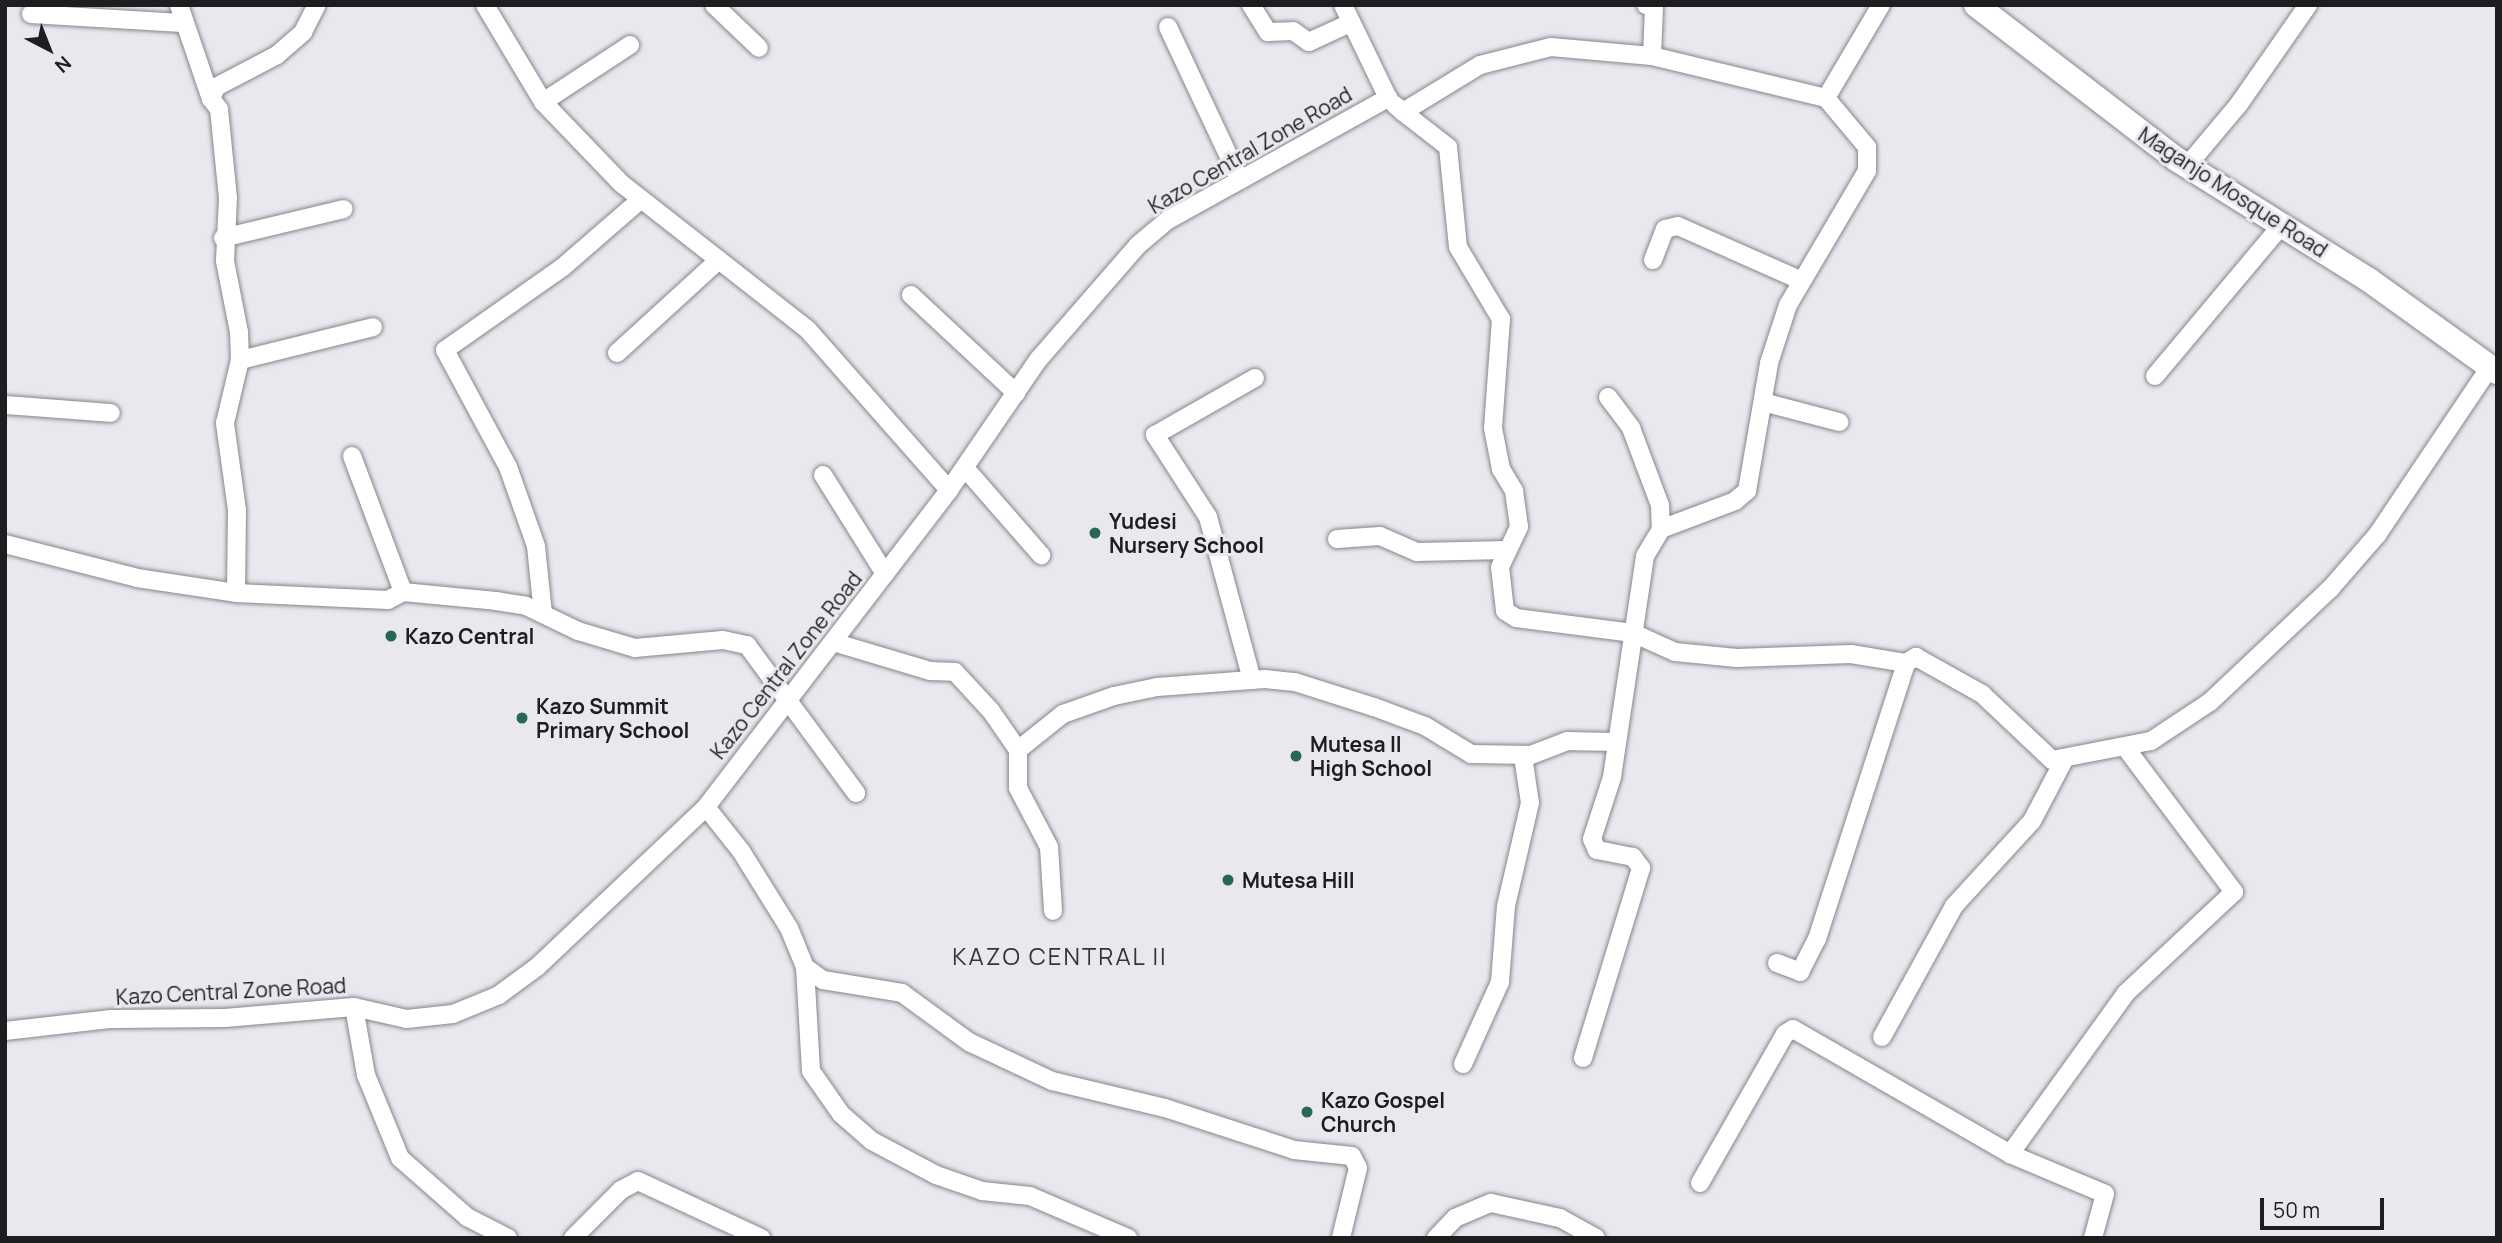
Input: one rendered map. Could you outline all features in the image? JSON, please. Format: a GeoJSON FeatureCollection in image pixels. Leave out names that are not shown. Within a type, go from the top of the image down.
{"type":"FeatureCollection","features":[{"type":"Feature","properties":{"kind":"street"},"geometry":{"type":"LineString","coordinates":[[211,99],[216,87],[277,55],[303,32],[317,5]]}},
{"type":"Feature","properties":{"kind":"street"},"geometry":{"type":"LineString","coordinates":[[714,5],[759,48]]}},
{"type":"Feature","properties":{"kind":"street"},"geometry":{"type":"LineString","coordinates":[[1251,5],[1268,32],[1293,31],[1309,42],[1350,23]]}},
{"type":"Feature","properties":{"kind":"street","name":"Kazo Central Zone Road"},"geometry":{"type":"LineString","coordinates":[[5,1031],[111,1019],[225,1018],[354,1007],[407,1019],[453,1014],[499,995],[577,932],[706,807],[785,699],[949,490],[1082,304],[1138,245],[1168,220],[1388,98],[1343,5]]}},
{"type":"Feature","properties":{"kind":"street"},"geometry":{"type":"LineString","coordinates":[[1646,5],[1654,7],[1652,56]]}},
{"type":"Feature","properties":{"kind":"street"},"geometry":{"type":"LineString","coordinates":[[1826,98],[1881,5]]}},
{"type":"Feature","properties":{"kind":"street"},"geometry":{"type":"LineString","coordinates":[[2187,166],[2239,104],[2308,5]]}},
{"type":"Feature","properties":{"kind":"street","name":"Maganjo Mosque Road"},"geometry":{"type":"LineString","coordinates":[[1980,7],[2187,166],[2369,280],[2494,369]]}},
{"type":"Feature","properties":{"kind":"street"},"geometry":{"type":"LineString","coordinates":[[491,8],[543,102],[640,200],[808,330],[949,490]]}},
{"type":"Feature","properties":{"kind":"street"},"geometry":{"type":"LineString","coordinates":[[30,14],[181,14],[211,99],[219,108],[228,198],[223,238],[240,360],[225,423],[237,510],[236,593]]}},
{"type":"Feature","properties":{"kind":"street"},"geometry":{"type":"LineString","coordinates":[[1168,27],[1240,180]]}},
{"type":"Feature","properties":{"kind":"street"},"geometry":{"type":"LineString","coordinates":[[543,102],[630,45]]}},
{"type":"Feature","properties":{"kind":"street"},"geometry":{"type":"LineString","coordinates":[[1403,112],[1480,65],[1551,47],[1652,56],[1826,98],[1867,147],[1867,171],[1800,280],[1769,363],[1744,497],[1661,530]]}},
{"type":"Feature","properties":{"kind":"street"},"geometry":{"type":"LineString","coordinates":[[1388,98],[1448,147],[1458,247],[1501,318],[1493,428],[1502,469],[1514,491],[1519,527],[1500,567],[1505,611],[1516,618],[1633,633],[1675,652],[1737,658],[1851,654],[1906,663],[1916,657],[1972,687],[2010,718],[2040,752],[2063,762],[2126,748],[2175,730],[2330,589],[2417,482],[2494,369]]}},
{"type":"Feature","properties":{"kind":"street"},"geometry":{"type":"LineString","coordinates":[[543,614],[536,546],[508,467],[445,350],[563,267],[640,200]]}},
{"type":"Feature","properties":{"kind":"street"},"geometry":{"type":"LineString","coordinates":[[223,238],[344,209]]}},
{"type":"Feature","properties":{"kind":"street"},"geometry":{"type":"LineString","coordinates":[[1653,260],[1665,229],[1678,226],[1800,280]]}},
{"type":"Feature","properties":{"kind":"street"},"geometry":{"type":"LineString","coordinates":[[2155,376],[2281,226]]}},
{"type":"Feature","properties":{"kind":"street"},"geometry":{"type":"LineString","coordinates":[[617,354],[719,260]]}},
{"type":"Feature","properties":{"kind":"street"},"geometry":{"type":"LineString","coordinates":[[911,295],[1016,393]]}},
{"type":"Feature","properties":{"kind":"street"},"geometry":{"type":"LineString","coordinates":[[240,360],[373,327]]}},
{"type":"Feature","properties":{"kind":"street"},"geometry":{"type":"LineString","coordinates":[[1252,680],[1208,517],[1155,435],[1255,378]]}},
{"type":"Feature","properties":{"kind":"street"},"geometry":{"type":"LineString","coordinates":[[1583,1058],[1641,868],[1633,857],[1592,845],[1612,777],[1615,742],[1646,556],[1661,530],[1660,505],[1634,437],[1608,397]]}},
{"type":"Feature","properties":{"kind":"street"},"geometry":{"type":"LineString","coordinates":[[1763,402],[1839,422]]}},
{"type":"Feature","properties":{"kind":"street"},"geometry":{"type":"LineString","coordinates":[[5,405],[111,413]]}},
{"type":"Feature","properties":{"kind":"street"},"geometry":{"type":"LineString","coordinates":[[352,456],[403,592]]}},
{"type":"Feature","properties":{"kind":"street"},"geometry":{"type":"LineString","coordinates":[[965,468],[1041,555]]}},
{"type":"Feature","properties":{"kind":"street"},"geometry":{"type":"LineString","coordinates":[[823,475],[885,574]]}},
{"type":"Feature","properties":{"kind":"street"},"geometry":{"type":"LineString","coordinates":[[1337,539],[1380,536],[1417,552],[1507,550]]}},
{"type":"Feature","properties":{"kind":"street"},"geometry":{"type":"LineString","coordinates":[[5,544],[137,578],[236,593],[388,600],[403,592],[496,601],[543,614],[635,648],[723,640],[747,645],[856,793]]}},
{"type":"Feature","properties":{"kind":"street"},"geometry":{"type":"LineString","coordinates":[[832,642],[930,671],[955,672],[1018,750],[1018,788],[1049,847],[1053,911]]}},
{"type":"Feature","properties":{"kind":"street"},"geometry":{"type":"LineString","coordinates":[[1777,963],[1800,972],[1817,939],[1906,663]]}},
{"type":"Feature","properties":{"kind":"street"},"geometry":{"type":"LineString","coordinates":[[1018,750],[1063,714],[1114,696],[1157,687],[1252,680],[1295,682],[1374,707],[1425,726],[1471,754],[1523,755],[1567,741],[1615,742]]}},
{"type":"Feature","properties":{"kind":"street"},"geometry":{"type":"LineString","coordinates":[[2010,1154],[2126,993],[2234,892],[2126,748]]}},
{"type":"Feature","properties":{"kind":"street"},"geometry":{"type":"LineString","coordinates":[[1463,1064],[1500,982],[1506,906],[1530,803],[1523,755]]}},
{"type":"Feature","properties":{"kind":"street"},"geometry":{"type":"LineString","coordinates":[[1882,1037],[1954,906],[2032,821],[2063,762]]}},
{"type":"Feature","properties":{"kind":"street"},"geometry":{"type":"LineString","coordinates":[[706,807],[741,850],[789,928],[805,967],[811,1071],[841,1114],[872,1141],[936,1175],[982,1191],[1030,1196],[1128,1238]]}},
{"type":"Feature","properties":{"kind":"street"},"geometry":{"type":"LineString","coordinates":[[805,967],[823,980],[902,993],[969,1042],[1052,1081],[1165,1108],[1294,1150],[1352,1156],[1358,1168],[1341,1238]]}},
{"type":"Feature","properties":{"kind":"street"},"geometry":{"type":"LineString","coordinates":[[354,1007],[366,1075],[400,1158],[467,1217],[508,1238]]}},
{"type":"Feature","properties":{"kind":"street"},"geometry":{"type":"LineString","coordinates":[[1700,1183],[1785,1034],[1793,1029],[2010,1154],[2105,1194],[2092,1238]]}},
{"type":"Feature","properties":{"kind":"street"},"geometry":{"type":"LineString","coordinates":[[573,1238],[621,1190],[638,1181],[761,1238]]}},
{"type":"Feature","properties":{"kind":"street"},"geometry":{"type":"LineString","coordinates":[[1436,1238],[1455,1218],[1491,1203],[1560,1219],[1596,1238]]}},
{"type":"Feature","properties":{"kind":"place","name":"Yudesi Nursery School"},"geometry":{"type":"Point","coordinates":[1095,533]}},
{"type":"Feature","properties":{"kind":"place","name":"Kazo Central"},"geometry":{"type":"Point","coordinates":[391,636]}},
{"type":"Feature","properties":{"kind":"place","name":"Kazo Summit Primary School"},"geometry":{"type":"Point","coordinates":[522,718]}},
{"type":"Feature","properties":{"kind":"place","name":"Mutesa II High School"},"geometry":{"type":"Point","coordinates":[1296,756]}},
{"type":"Feature","properties":{"kind":"place","name":"Mutesa Hill"},"geometry":{"type":"Point","coordinates":[1228,880]}},
{"type":"Feature","properties":{"kind":"place","name":"Kazo Gospel Church"},"geometry":{"type":"Point","coordinates":[1307,1112]}},
{"type":"Feature","properties":{"kind":"district","name":"KAZO CENTRAL II"},"geometry":{"type":"Point","coordinates":[1060,956]}}]}
